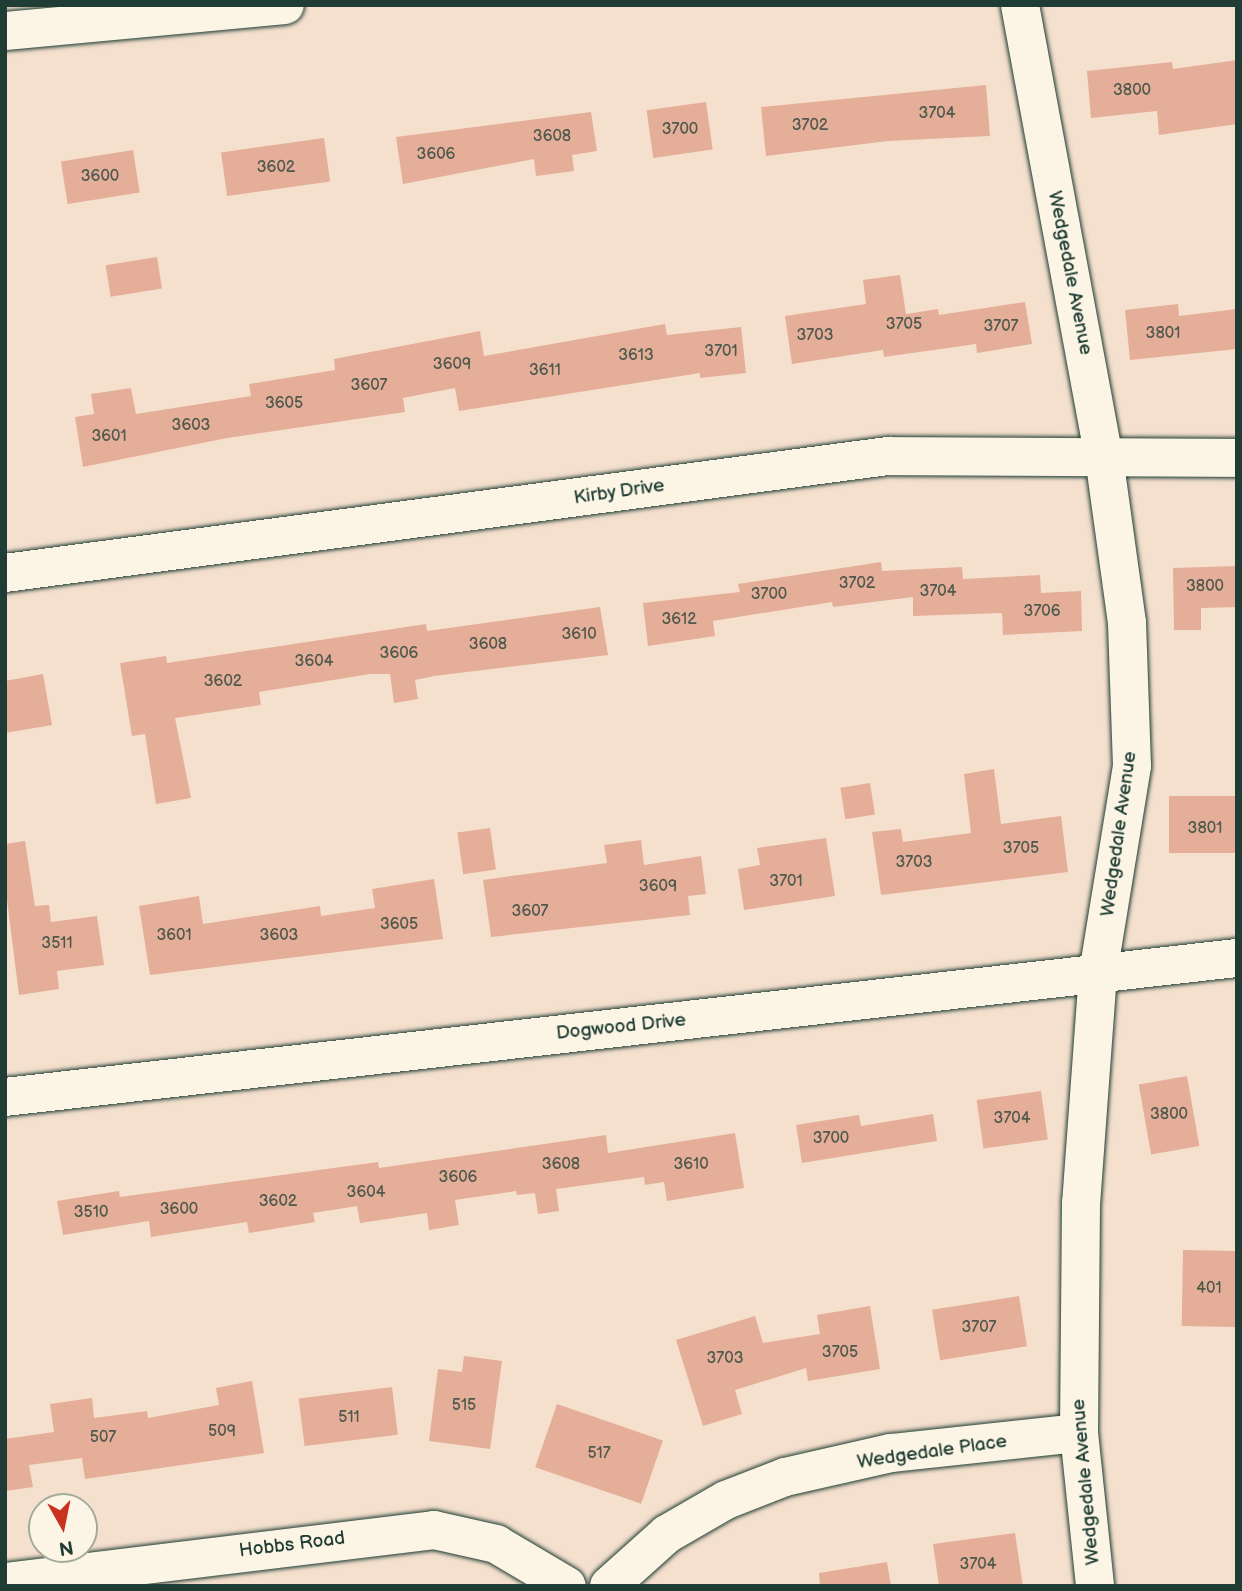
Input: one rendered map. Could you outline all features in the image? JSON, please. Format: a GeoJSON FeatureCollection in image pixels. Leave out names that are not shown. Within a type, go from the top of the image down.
{"type":"FeatureCollection","features":[{"type":"Feature","properties":{"kind":"street"},"geometry":{"type":"LineString","coordinates":[[5,31],[44,16],[285,5]]}},
{"type":"Feature","properties":{"kind":"street","name":"Wedgedale Avenue"},"geometry":{"type":"LineString","coordinates":[[1020,5],[1104,457],[1127,623],[1132,766],[1098,974],[1081,1203],[1079,1433],[1095,1586]]}},
{"type":"Feature","properties":{"kind":"street","name":"Kirby Drive"},"geometry":{"type":"LineString","coordinates":[[5,573],[888,456],[1237,458]]}},
{"type":"Feature","properties":{"kind":"street","name":"Dogwood Drive"},"geometry":{"type":"LineString","coordinates":[[5,1097],[1237,958]]}},
{"type":"Feature","properties":{"kind":"street","name":"Wedgedale Place"},"geometry":{"type":"LineString","coordinates":[[609,1586],[667,1534],[726,1500],[785,1477],[891,1454],[1079,1433]]}},
{"type":"Feature","properties":{"kind":"street","name":"Hobbs Road"},"geometry":{"type":"LineString","coordinates":[[5,1582],[434,1530],[496,1544],[567,1586]]}},
{"type":"Feature","properties":{"kind":"building"},"geometry":{"type":"Polygon","coordinates":[[[1237,60],[1237,124],[1159,135],[1157,111],[1091,118],[1087,71],[1172,62],[1173,69],[1237,60]]]}},
{"type":"Feature","properties":{"kind":"building"},"geometry":{"type":"Polygon","coordinates":[[[986,85],[990,136],[888,141],[766,156],[761,107],[986,85]]]}},
{"type":"Feature","properties":{"kind":"building"},"geometry":{"type":"Polygon","coordinates":[[[706,102],[713,150],[653,158],[647,110],[706,102]]]}},
{"type":"Feature","properties":{"kind":"building"},"geometry":{"type":"Polygon","coordinates":[[[591,112],[597,151],[572,155],[574,171],[536,176],[534,159],[403,184],[396,137],[591,112]]]}},
{"type":"Feature","properties":{"kind":"building"},"geometry":{"type":"Polygon","coordinates":[[[324,138],[330,182],[227,196],[221,152],[324,138]]]}},
{"type":"Feature","properties":{"kind":"building"},"geometry":{"type":"Polygon","coordinates":[[[133,150],[140,192],[68,204],[61,161],[133,150]]]}},
{"type":"Feature","properties":{"kind":"building"},"geometry":{"type":"Polygon","coordinates":[[[157,257],[162,289],[111,297],[106,265],[157,257]]]}},
{"type":"Feature","properties":{"kind":"building"},"geometry":{"type":"Polygon","coordinates":[[[900,275],[906,314],[938,309],[939,315],[1025,302],[1032,344],[977,353],[976,344],[884,357],[883,350],[792,364],[785,316],[866,304],[863,280],[900,275]]]}},
{"type":"Feature","properties":{"kind":"building"},"geometry":{"type":"Polygon","coordinates":[[[1178,304],[1179,316],[1237,309],[1237,349],[1130,360],[1125,310],[1178,304]]]}},
{"type":"Feature","properties":{"kind":"building"},"geometry":{"type":"Polygon","coordinates":[[[665,324],[667,335],[741,327],[746,373],[700,378],[700,373],[459,411],[455,388],[403,398],[405,412],[227,438],[83,467],[75,417],[94,414],[91,394],[131,388],[136,414],[251,396],[249,384],[335,370],[334,359],[480,331],[484,356],[665,324]]]}},
{"type":"Feature","properties":{"kind":"building"},"geometry":{"type":"Polygon","coordinates":[[[881,562],[882,571],[962,567],[963,579],[1040,575],[1041,593],[1081,591],[1082,631],[1003,635],[1002,613],[913,616],[913,597],[833,607],[832,602],[713,621],[715,636],[648,646],[643,603],[740,592],[738,584],[881,562]]]}},
{"type":"Feature","properties":{"kind":"building"},"geometry":{"type":"Polygon","coordinates":[[[1237,566],[1237,607],[1201,608],[1201,630],[1174,630],[1173,568],[1237,566]]]}},
{"type":"Feature","properties":{"kind":"building"},"geometry":{"type":"Polygon","coordinates":[[[600,607],[608,655],[415,680],[418,699],[394,703],[390,674],[370,674],[259,692],[261,705],[175,718],[191,798],[156,804],[145,734],[132,736],[120,663],[166,656],[167,663],[426,624],[427,631],[600,607]]]}},
{"type":"Feature","properties":{"kind":"building"},"geometry":{"type":"Polygon","coordinates":[[[43,674],[52,725],[5,733],[5,681],[43,674]]]}},
{"type":"Feature","properties":{"kind":"building"},"geometry":{"type":"Polygon","coordinates":[[[994,769],[1001,824],[1061,816],[1068,872],[881,895],[872,832],[901,829],[903,842],[971,833],[964,774],[994,769]]]}},
{"type":"Feature","properties":{"kind":"building"},"geometry":{"type":"Polygon","coordinates":[[[870,783],[875,815],[845,819],[840,788],[870,783]]]}},
{"type":"Feature","properties":{"kind":"building"},"geometry":{"type":"Polygon","coordinates":[[[1169,796],[1237,796],[1237,853],[1169,853],[1169,796]]]}},
{"type":"Feature","properties":{"kind":"building"},"geometry":{"type":"Polygon","coordinates":[[[490,828],[496,870],[463,874],[457,833],[490,828]]]}},
{"type":"Feature","properties":{"kind":"building"},"geometry":{"type":"Polygon","coordinates":[[[826,838],[835,896],[744,910],[738,869],[760,865],[757,848],[826,838]]]}},
{"type":"Feature","properties":{"kind":"building"},"geometry":{"type":"Polygon","coordinates":[[[641,840],[644,865],[701,856],[706,894],[688,896],[690,915],[491,937],[483,880],[607,863],[604,845],[641,840]]]}},
{"type":"Feature","properties":{"kind":"building"},"geometry":{"type":"Polygon","coordinates":[[[25,841],[35,906],[49,905],[51,922],[97,916],[104,965],[57,971],[59,989],[19,995],[5,884],[5,844],[25,841]]]}},
{"type":"Feature","properties":{"kind":"building"},"geometry":{"type":"Polygon","coordinates":[[[434,879],[443,939],[150,975],[139,906],[199,896],[203,924],[320,906],[321,916],[375,908],[372,889],[434,879]]]}},
{"type":"Feature","properties":{"kind":"building"},"geometry":{"type":"Polygon","coordinates":[[[1187,1076],[1199,1146],[1151,1154],[1139,1085],[1187,1076]]]}},
{"type":"Feature","properties":{"kind":"building"},"geometry":{"type":"Polygon","coordinates":[[[1041,1091],[1048,1140],[983,1149],[977,1100],[1041,1091]]]}},
{"type":"Feature","properties":{"kind":"building"},"geometry":{"type":"Polygon","coordinates":[[[933,1114],[937,1141],[802,1163],[796,1125],[859,1115],[861,1126],[933,1114]]]}},
{"type":"Feature","properties":{"kind":"building"},"geometry":{"type":"Polygon","coordinates":[[[735,1133],[744,1188],[667,1201],[664,1182],[645,1185],[644,1177],[556,1189],[559,1211],[538,1214],[535,1193],[517,1195],[516,1191],[455,1200],[459,1225],[429,1230],[427,1213],[360,1223],[357,1206],[313,1213],[315,1222],[249,1233],[247,1222],[151,1237],[149,1221],[63,1235],[57,1201],[119,1191],[120,1197],[378,1162],[379,1168],[606,1135],[608,1153],[735,1133]]]}},
{"type":"Feature","properties":{"kind":"building"},"geometry":{"type":"Polygon","coordinates":[[[1183,1250],[1237,1251],[1236,1327],[1182,1326],[1183,1250]]]}},
{"type":"Feature","properties":{"kind":"building"},"geometry":{"type":"Polygon","coordinates":[[[1019,1296],[1027,1346],[940,1360],[932,1310],[1019,1296]]]}},
{"type":"Feature","properties":{"kind":"building"},"geometry":{"type":"Polygon","coordinates":[[[870,1306],[880,1369],[808,1381],[806,1368],[735,1390],[742,1414],[703,1426],[676,1340],[755,1316],[763,1343],[820,1334],[817,1315],[870,1306]]]}},
{"type":"Feature","properties":{"kind":"building"},"geometry":{"type":"Polygon","coordinates":[[[464,1356],[502,1361],[490,1449],[429,1441],[438,1369],[462,1372],[464,1356]]]}},
{"type":"Feature","properties":{"kind":"building"},"geometry":{"type":"Polygon","coordinates":[[[252,1381],[264,1453],[85,1479],[82,1458],[29,1465],[33,1487],[5,1491],[5,1439],[54,1432],[50,1404],[92,1398],[94,1418],[147,1411],[148,1418],[219,1405],[216,1388],[252,1381]]]}},
{"type":"Feature","properties":{"kind":"building"},"geometry":{"type":"Polygon","coordinates":[[[392,1387],[398,1435],[305,1446],[299,1398],[392,1387]]]}},
{"type":"Feature","properties":{"kind":"building"},"geometry":{"type":"Polygon","coordinates":[[[557,1404],[663,1440],[641,1504],[535,1467],[557,1404]]]}},
{"type":"Feature","properties":{"kind":"building"},"geometry":{"type":"Polygon","coordinates":[[[1015,1533],[1023,1586],[939,1586],[933,1544],[1015,1533]]]}},
{"type":"Feature","properties":{"kind":"building"},"geometry":{"type":"Polygon","coordinates":[[[887,1562],[891,1586],[820,1586],[819,1573],[887,1562]]]}}]}
